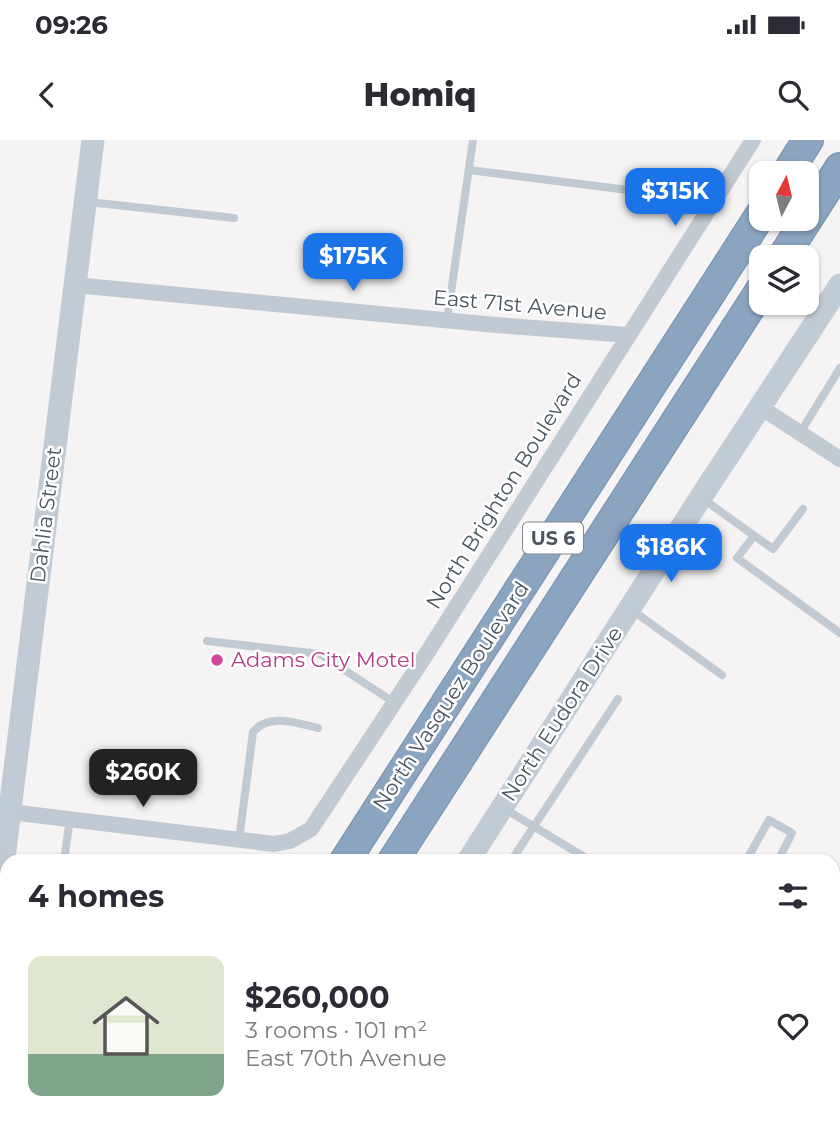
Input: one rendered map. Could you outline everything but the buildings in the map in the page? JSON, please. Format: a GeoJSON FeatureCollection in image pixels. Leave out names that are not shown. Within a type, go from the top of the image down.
{"type":"FeatureCollection","features":[{"type":"Feature","properties":{"kind":"highway"},"geometry":{"type":"LineString","coordinates":[[795,161],[808,140]]}},
{"type":"Feature","properties":{"kind":"highway"},"geometry":{"type":"LineString","coordinates":[[791,245],[840,168]]}},
{"type":"Feature","properties":{"kind":"highway","name":"North Vasquez Boulevard"},"geometry":{"type":"LineString","coordinates":[[350,854],[750,231]]}},
{"type":"Feature","properties":{"kind":"highway","name":"North Vasquez Boulevard"},"geometry":{"type":"LineString","coordinates":[[398,854],[749,309]]}},
{"type":"Feature","properties":{"kind":"street","name":"Dahlia Street"},"geometry":{"type":"LineString","coordinates":[[2,854],[4,811],[93,140]]}},
{"type":"Feature","properties":{"kind":"street","name":"North Brighton Boulevard"},"geometry":{"type":"LineString","coordinates":[[239,840],[274,844],[290,841],[312,829],[753,140]]}},
{"type":"Feature","properties":{"kind":"street","name":"East 71st Avenue"},"geometry":{"type":"LineString","coordinates":[[75,285],[628,335]]}},
{"type":"Feature","properties":{"kind":"street","name":"North Eudora Drive"},"geometry":{"type":"LineString","coordinates":[[472,854],[840,285]]}},
{"type":"Feature","properties":{"kind":"street"},"geometry":{"type":"LineString","coordinates":[[760,407],[840,459]]}},
{"type":"Feature","properties":{"kind":"street"},"geometry":{"type":"LineString","coordinates":[[4,811],[239,840]]}},
{"type":"Feature","properties":{"kind":"lane"},"geometry":{"type":"LineString","coordinates":[[447,320],[473,140]]}},
{"type":"Feature","properties":{"kind":"lane"},"geometry":{"type":"LineString","coordinates":[[469,170],[636,191]]}},
{"type":"Feature","properties":{"kind":"lane"},"geometry":{"type":"LineString","coordinates":[[86,202],[234,218]]}},
{"type":"Feature","properties":{"kind":"lane"},"geometry":{"type":"LineString","coordinates":[[800,433],[840,368]]}},
{"type":"Feature","properties":{"kind":"lane"},"geometry":{"type":"LineString","coordinates":[[701,497],[773,549],[803,509]]}},
{"type":"Feature","properties":{"kind":"lane"},"geometry":{"type":"LineString","coordinates":[[754,536],[737,558],[840,634]]}},
{"type":"Feature","properties":{"kind":"lane"},"geometry":{"type":"LineString","coordinates":[[630,608],[722,675]]}},
{"type":"Feature","properties":{"kind":"lane"},"geometry":{"type":"LineString","coordinates":[[207,641],[320,654],[395,703]]}},
{"type":"Feature","properties":{"kind":"lane"},"geometry":{"type":"LineString","coordinates":[[516,854],[618,699]]}},
{"type":"Feature","properties":{"kind":"lane"},"geometry":{"type":"LineString","coordinates":[[239,840],[253,732],[260,724],[270,720],[318,728]]}},
{"type":"Feature","properties":{"kind":"lane"},"geometry":{"type":"LineString","coordinates":[[502,807],[579,854]]}},
{"type":"Feature","properties":{"kind":"lane"},"geometry":{"type":"LineString","coordinates":[[65,854],[70,818]]}},
{"type":"Feature","properties":{"kind":"lane"},"geometry":{"type":"LineString","coordinates":[[750,854],[769,820],[792,833],[782,854]]}},
{"type":"Feature","properties":{"kind":"place","name":"Adams City Motel"},"geometry":{"type":"Point","coordinates":[217,660]}}]}
